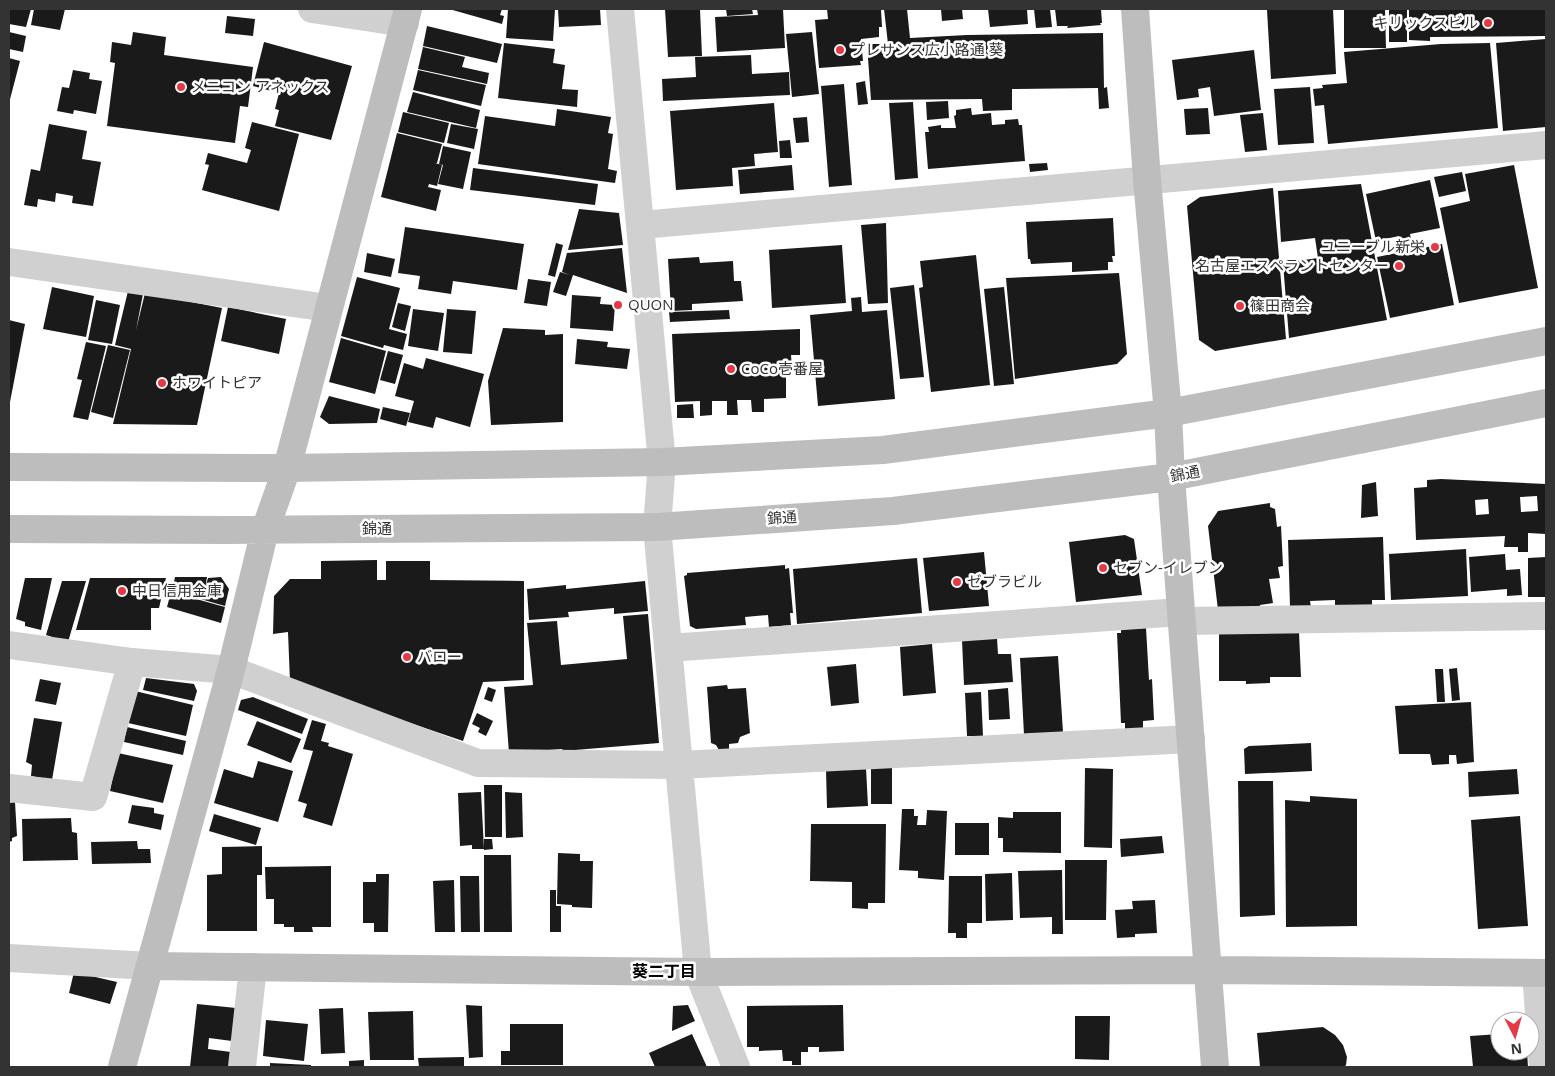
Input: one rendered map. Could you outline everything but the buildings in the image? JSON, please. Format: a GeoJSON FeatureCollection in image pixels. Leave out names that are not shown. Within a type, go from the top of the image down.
{"type":"FeatureCollection","features":[{"type":"Feature","properties":{"kind":"street"},"geometry":{"type":"LineString","coordinates":[[122,1067],[231,670],[265,530],[287,468],[407,16],[312,9]]}},
{"type":"Feature","properties":{"kind":"street"},"geometry":{"type":"LineString","coordinates":[[620,9],[662,462],[657,527],[698,972],[736,1067]]}},
{"type":"Feature","properties":{"kind":"street"},"geometry":{"type":"LineString","coordinates":[[1134,9],[1168,413],[1181,616],[1216,1067]]}},
{"type":"Feature","properties":{"kind":"street"},"geometry":{"type":"LineString","coordinates":[[641,225],[1546,145]]}},
{"type":"Feature","properties":{"kind":"street"},"geometry":{"type":"LineString","coordinates":[[9,262],[328,308]]}},
{"type":"Feature","properties":{"kind":"street"},"geometry":{"type":"LineString","coordinates":[[9,467],[287,468],[662,462],[883,450],[1168,413],[1546,341]]}},
{"type":"Feature","properties":{"kind":"street","name":"錦通"},"geometry":{"type":"LineString","coordinates":[[9,529],[265,530],[657,527],[893,511],[1171,477],[1546,403]]}},
{"type":"Feature","properties":{"kind":"street"},"geometry":{"type":"LineString","coordinates":[[668,648],[1181,616],[1546,616]]}},
{"type":"Feature","properties":{"kind":"street"},"geometry":{"type":"LineString","coordinates":[[9,645],[132,662],[231,670],[478,763],[679,765],[1191,739]]}},
{"type":"Feature","properties":{"kind":"street"},"geometry":{"type":"LineString","coordinates":[[9,788],[93,797],[132,662]]}},
{"type":"Feature","properties":{"kind":"street"},"geometry":{"type":"LineString","coordinates":[[9,958],[150,966],[698,972],[1208,970],[1541,973],[1543,1067]]}},
{"type":"Feature","properties":{"kind":"street"},"geometry":{"type":"LineString","coordinates":[[242,1067],[253,967]]}},
{"type":"Feature","properties":{"kind":"place","name":"キリックスビル"},"geometry":{"type":"Point","coordinates":[1488,23]}},
{"type":"Feature","properties":{"kind":"place","name":"プレサンス広小路通 葵"},"geometry":{"type":"Point","coordinates":[840,50]}},
{"type":"Feature","properties":{"kind":"place","name":"メニコン アネックス"},"geometry":{"type":"Point","coordinates":[181,87]}},
{"type":"Feature","properties":{"kind":"place","name":"ユニーブル新栄"},"geometry":{"type":"Point","coordinates":[1435,247]}},
{"type":"Feature","properties":{"kind":"place","name":"名古屋エスペラントセンター"},"geometry":{"type":"Point","coordinates":[1399,266]}},
{"type":"Feature","properties":{"kind":"place","name":"QUON"},"geometry":{"type":"Point","coordinates":[618,305]}},
{"type":"Feature","properties":{"kind":"place","name":"篠田商会"},"geometry":{"type":"Point","coordinates":[1240,306]}},
{"type":"Feature","properties":{"kind":"place","name":"CoCo壱番屋"},"geometry":{"type":"Point","coordinates":[731,369]}},
{"type":"Feature","properties":{"kind":"place","name":"ホワイトピア"},"geometry":{"type":"Point","coordinates":[162,383]}},
{"type":"Feature","properties":{"kind":"place","name":"セブン-イレブン"},"geometry":{"type":"Point","coordinates":[1103,568]}},
{"type":"Feature","properties":{"kind":"place","name":"ゼブラビル"},"geometry":{"type":"Point","coordinates":[957,582]}},
{"type":"Feature","properties":{"kind":"place","name":"中日信用金庫"},"geometry":{"type":"Point","coordinates":[122,591]}},
{"type":"Feature","properties":{"kind":"place","name":"バロー"},"geometry":{"type":"Point","coordinates":[407,657]}},
{"type":"Feature","properties":{"kind":"district","name":"葵二丁目"},"geometry":{"type":"Point","coordinates":[664,971]}}]}
